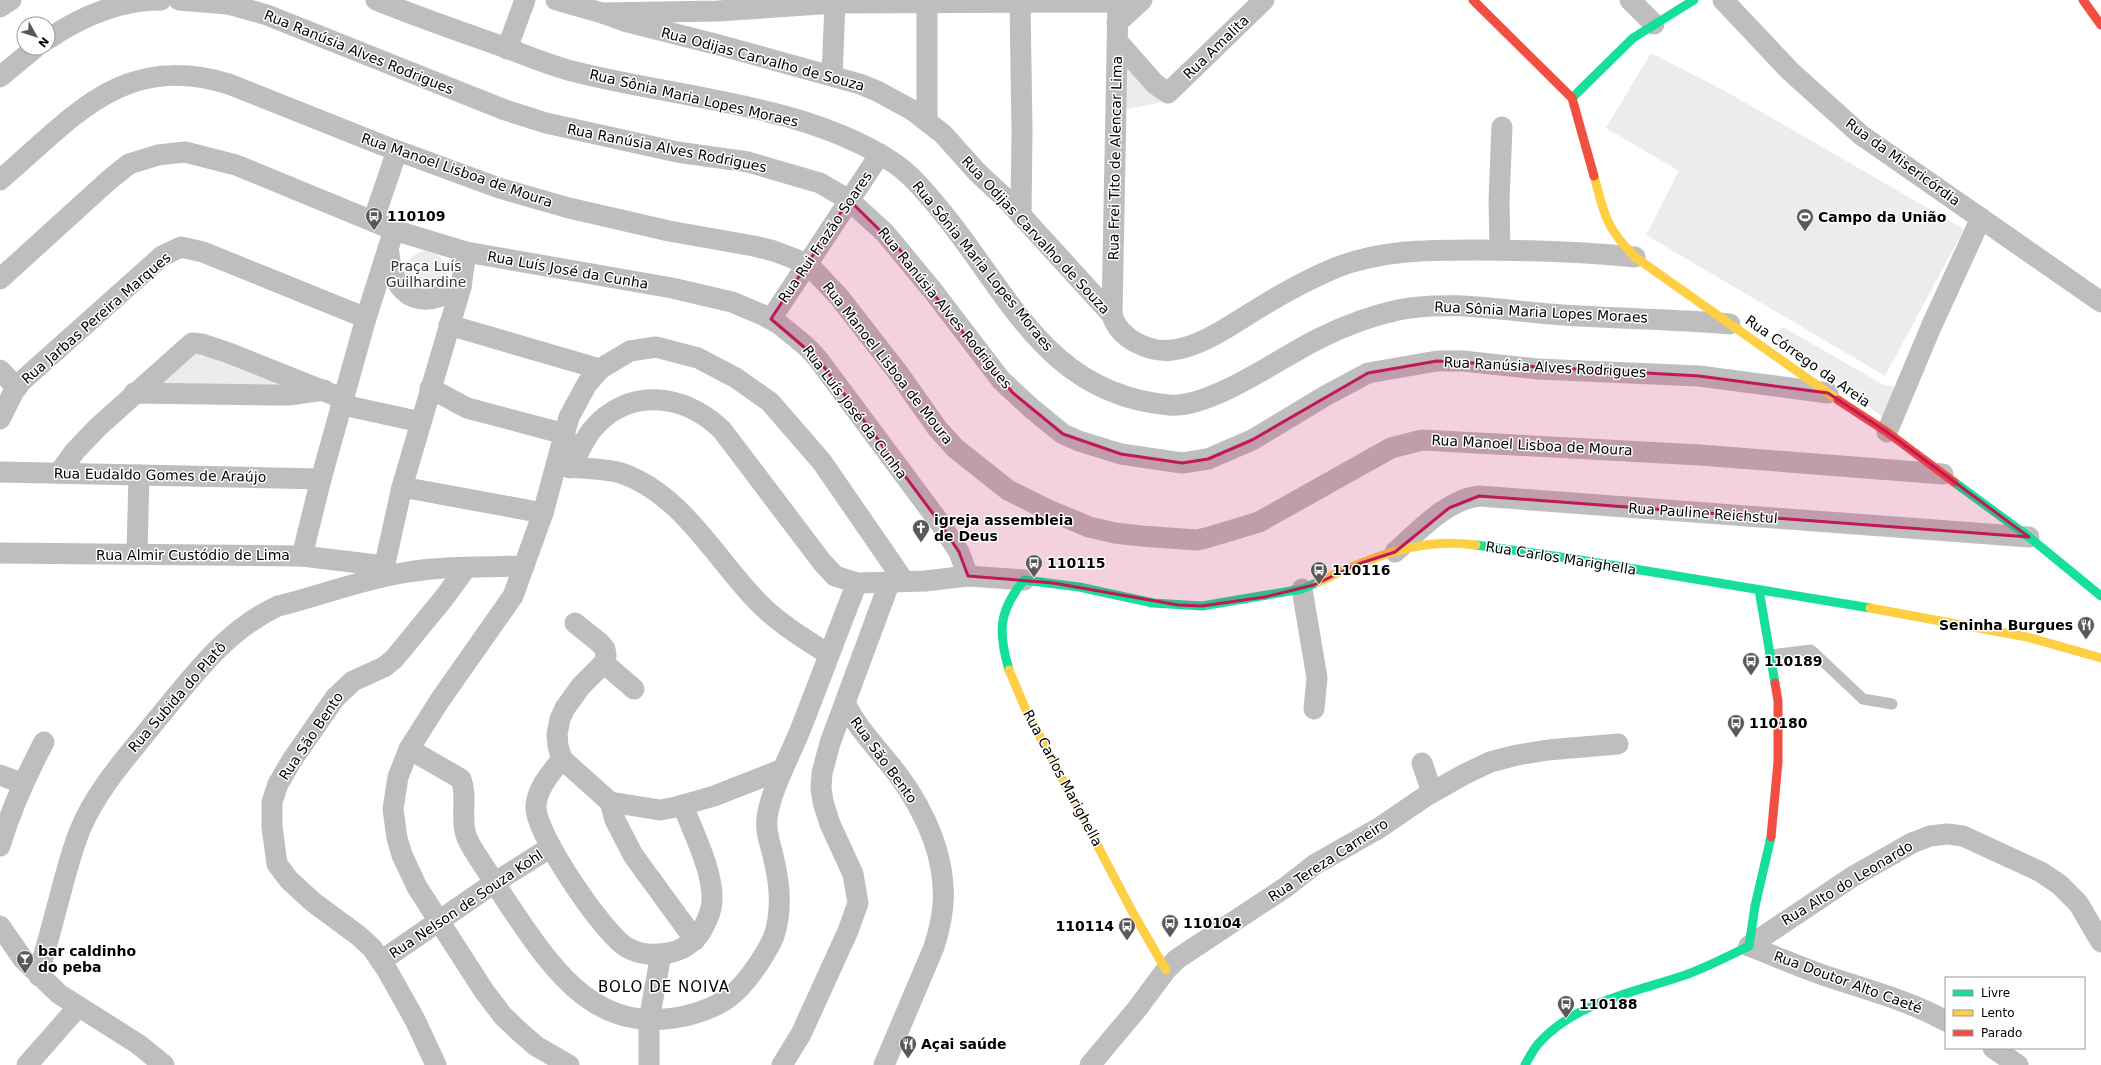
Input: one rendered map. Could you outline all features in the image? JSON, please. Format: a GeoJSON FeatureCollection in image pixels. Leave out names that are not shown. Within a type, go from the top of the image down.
{"type":"FeatureCollection","features":[{"type":"Feature","properties":{"kind":"street"},"geometry":{"type":"LineString","coordinates":[[0,7],[10,0]]}},
{"type":"Feature","properties":{"kind":"street"},"geometry":{"type":"LineString","coordinates":[[56,34],[66,27],[101,10],[134,1],[161,0]]}},
{"type":"Feature","properties":{"kind":"street","name":"Rua Ranúsia Alves Rodrigues"},"geometry":{"type":"LineString","coordinates":[[179,0],[228,4],[267,15],[491,104],[546,123],[677,152],[762,166],[820,183],[849,200],[893,242],[933,290],[1001,380],[1054,428],[1079,442],[1149,460],[1182,464],[1219,455],[1252,440],[1368,373],[1437,361],[1463,361],[1544,369],[1698,376],[1828,393]]}},
{"type":"Feature","properties":{"kind":"street","name":"Rua Sônia Maria Lopes Moraes"},"geometry":{"type":"LineString","coordinates":[[376,0],[573,72],[750,108],[807,124],[849,139],[880,154],[898,166],[922,188],[964,239],[1012,307],[1051,354],[1081,377],[1102,389],[1154,403],[1172,406],[1194,403],[1233,386],[1319,338],[1346,326],[1380,315],[1419,307],[1452,306],[1565,315],[1675,319],[1730,324]]}},
{"type":"Feature","properties":{"kind":"street"},"geometry":{"type":"LineString","coordinates":[[507,48],[525,0]]}},
{"type":"Feature","properties":{"kind":"street"},"geometry":{"type":"LineString","coordinates":[[556,0],[602,13],[718,11],[835,3],[1118,1]]}},
{"type":"Feature","properties":{"kind":"street"},"geometry":{"type":"LineString","coordinates":[[1118,32],[1142,0]]}},
{"type":"Feature","properties":{"kind":"street","name":"Rua Amalita"},"geometry":{"type":"LineString","coordinates":[[1118,32],[1159,88],[1168,92],[1264,0]]}},
{"type":"Feature","properties":{"kind":"street"},"geometry":{"type":"LineString","coordinates":[[1473,0],[1572,98],[1633,38],[1694,0]]}},
{"type":"Feature","properties":{"kind":"street"},"geometry":{"type":"LineString","coordinates":[[1630,0],[1654,24]]}},
{"type":"Feature","properties":{"kind":"street","name":"Rua da Misericórdia"},"geometry":{"type":"LineString","coordinates":[[1723,0],[1790,71],[1861,135],[2101,302]]}},
{"type":"Feature","properties":{"kind":"street"},"geometry":{"type":"LineString","coordinates":[[2083,0],[2101,25]]}},
{"type":"Feature","properties":{"kind":"street","name":"Rua Frei Tito de Alencar Lima"},"geometry":{"type":"LineString","coordinates":[[1112,315],[1118,1]]}},
{"type":"Feature","properties":{"kind":"street"},"geometry":{"type":"LineString","coordinates":[[1020,2],[1022,131],[1021,216]]}},
{"type":"Feature","properties":{"kind":"street"},"geometry":{"type":"LineString","coordinates":[[832,76],[835,3]]}},
{"type":"Feature","properties":{"kind":"street"},"geometry":{"type":"LineString","coordinates":[[927,3],[927,120]]}},
{"type":"Feature","properties":{"kind":"street"},"geometry":{"type":"LineString","coordinates":[[718,11],[719,45]]}},
{"type":"Feature","properties":{"kind":"street","name":"Rua Odijas Carvalho de Souza"},"geometry":{"type":"LineString","coordinates":[[602,13],[631,23],[832,76],[877,91],[927,120],[943,134],[1021,216],[1112,315],[1120,331],[1149,348],[1171,350],[1203,341],[1291,289],[1346,264],[1399,252],[1500,250],[1575,252],[1635,257]]}},
{"type":"Feature","properties":{"kind":"street"},"geometry":{"type":"LineString","coordinates":[[0,77],[25,56]]}},
{"type":"Feature","properties":{"kind":"street","name":"Rua Manoel Lisboa de Moura"},"geometry":{"type":"LineString","coordinates":[[0,180],[85,106],[105,94],[133,82],[166,75],[182,74],[208,78],[229,84],[397,151],[499,188],[569,208],[669,231],[774,251],[808,264],[839,297],[937,428],[955,448],[1008,490],[1029,502],[1089,526],[1115,533],[1197,540],[1243,528],[1276,513],[1391,448],[1422,440],[1677,454],[1943,474]]}},
{"type":"Feature","properties":{"kind":"street","name":"Rua Córrego da Areia"},"geometry":{"type":"LineString","coordinates":[[1572,98],[1606,220],[1616,238],[1635,257],[1828,393],[1888,432],[2029,537],[2101,596]]}},
{"type":"Feature","properties":{"kind":"street"},"geometry":{"type":"LineString","coordinates":[[1500,250],[1499,201],[1502,126]]}},
{"type":"Feature","properties":{"kind":"street"},"geometry":{"type":"LineString","coordinates":[[373,221],[397,151]]}},
{"type":"Feature","properties":{"kind":"street","name":"Rua Luís José da Cunha"},"geometry":{"type":"LineString","coordinates":[[0,279],[124,167],[133,162],[166,153],[185,152],[236,165],[373,221],[391,239],[702,294],[732,302],[771,319],[807,347],[818,359],[940,523],[959,552],[968,576]]}},
{"type":"Feature","properties":{"kind":"street","name":"Rua Rui Frazão Soares"},"geometry":{"type":"LineString","coordinates":[[771,319],[808,264],[817,247],[880,154]]}},
{"type":"Feature","properties":{"kind":"street"},"geometry":{"type":"LineString","coordinates":[[1888,432],[1931,327],[1981,218]]}},
{"type":"Feature","properties":{"kind":"street"},"geometry":{"type":"LineString","coordinates":[[391,239],[393,274],[398,283],[409,294],[418,298],[433,300],[461,287]]}},
{"type":"Feature","properties":{"kind":"street","name":"Rua Almir Custódio de Lima"},"geometry":{"type":"LineString","coordinates":[[0,553],[302,556],[321,478],[344,402],[366,318],[391,239]]}},
{"type":"Feature","properties":{"kind":"street","name":"Rua Jarbas Pereira Marques"},"geometry":{"type":"LineString","coordinates":[[0,419],[16,388],[47,358],[162,256],[181,247],[203,252],[366,318]]}},
{"type":"Feature","properties":{"kind":"street"},"geometry":{"type":"LineString","coordinates":[[302,556],[340,559],[383,571],[402,487],[461,287],[466,252]]}},
{"type":"Feature","properties":{"kind":"street"},"geometry":{"type":"LineString","coordinates":[[449,325],[600,369]]}},
{"type":"Feature","properties":{"kind":"street"},"geometry":{"type":"LineString","coordinates":[[59,473],[82,442],[134,393],[189,345],[197,343],[249,360],[325,390],[344,402],[420,422]]}},
{"type":"Feature","properties":{"kind":"street"},"geometry":{"type":"LineString","coordinates":[[569,1065],[536,1046],[503,1016],[484,991],[417,887],[402,855],[397,838],[393,809],[394,792],[409,749],[464,664],[513,596],[543,513],[562,466],[568,417],[575,403],[600,369],[630,351],[656,347],[698,358],[736,378],[770,402],[822,462],[897,582],[825,760],[821,788],[823,802],[830,824],[853,874],[858,903],[848,931],[801,1034],[782,1065]]}},
{"type":"Feature","properties":{"kind":"street"},"geometry":{"type":"LineString","coordinates":[[0,370],[16,388]]}},
{"type":"Feature","properties":{"kind":"street"},"geometry":{"type":"LineString","coordinates":[[430,388],[467,408],[565,434]]}},
{"type":"Feature","properties":{"kind":"street"},"geometry":{"type":"LineString","coordinates":[[134,393],[272,395],[301,394],[325,390]]}},
{"type":"Feature","properties":{"kind":"street","name":"Rua Carlos Marighella"},"geometry":{"type":"LineString","coordinates":[[562,466],[592,431],[621,406],[652,399],[685,405],[712,420],[722,430],[828,569],[835,576],[857,583],[925,581],[968,576],[1024,580],[1079,587],[1153,603],[1185,605],[1212,604],[1302,589],[1358,564],[1395,552],[1432,543],[1477,545],[1579,559],[1992,629],[2027,637],[2101,658]]}},
{"type":"Feature","properties":{"kind":"street"},"geometry":{"type":"LineString","coordinates":[[562,466],[620,473],[638,481],[663,498],[707,542],[756,600],[788,628],[828,654]]}},
{"type":"Feature","properties":{"kind":"street","name":"Rua Eudaldo Gomes de Araújo"},"geometry":{"type":"LineString","coordinates":[[0,472],[321,478]]}},
{"type":"Feature","properties":{"kind":"street"},"geometry":{"type":"LineString","coordinates":[[138,554],[139,475]]}},
{"type":"Feature","properties":{"kind":"street"},"geometry":{"type":"LineString","coordinates":[[402,487],[543,513]]}},
{"type":"Feature","properties":{"kind":"street","name":"Rua Pauline Reichstul"},"geometry":{"type":"LineString","coordinates":[[1395,552],[1426,524],[1449,508],[1472,497],[1479,496],[2029,537]]}},
{"type":"Feature","properties":{"kind":"street","name":"Rua Subida do Platô"},"geometry":{"type":"LineString","coordinates":[[39,976],[67,868],[81,829],[118,766],[196,672],[230,637],[264,612],[383,571],[403,573],[466,568],[524,566]]}},
{"type":"Feature","properties":{"kind":"street","name":"Rua São Bento"},"geometry":{"type":"LineString","coordinates":[[436,1065],[415,1020],[381,961],[359,936],[313,902],[295,886],[278,864],[272,827],[272,802],[275,792],[285,772],[335,698],[353,681],[384,667],[394,659],[444,598],[466,568]]}},
{"type":"Feature","properties":{"kind":"street","name":"Rua Carlos Marighella"},"geometry":{"type":"LineString","coordinates":[[1024,580],[1011,596],[1003,613],[1002,636],[1005,656],[1012,680],[1129,905],[1166,970]]}},
{"type":"Feature","properties":{"kind":"street"},"geometry":{"type":"LineString","coordinates":[[409,749],[461,779],[464,786],[463,812],[466,836],[494,883],[540,950],[566,982],[591,1001],[624,1016],[649,1020],[668,1020],[708,1010],[725,1002],[740,989],[749,978],[773,938],[780,913],[774,858],[766,834],[767,817],[783,769],[801,728],[828,654],[857,583]]}},
{"type":"Feature","properties":{"kind":"street"},"geometry":{"type":"LineString","coordinates":[[1302,589],[1317,678],[1314,709]]}},
{"type":"Feature","properties":{"kind":"street"},"geometry":{"type":"LineString","coordinates":[[1524,1065],[1529,1054],[1548,1033],[1585,1009],[1714,963],[1749,946],[1755,906],[1773,828],[1777,792],[1779,715],[1759,590]]}},
{"type":"Feature","properties":{"kind":"street"},"geometry":{"type":"LineString","coordinates":[[575,623],[605,649],[604,663],[573,696],[560,719],[557,734],[558,746],[562,759],[610,802],[615,820],[633,855],[695,940]]}},
{"type":"Feature","properties":{"kind":"street"},"geometry":{"type":"LineString","coordinates":[[604,663],[634,689]]}},
{"type":"Feature","properties":{"kind":"street","name":"Rua São Bento"},"geometry":{"type":"LineString","coordinates":[[846,705],[857,726],[887,761],[921,812],[933,838],[942,878],[943,905],[938,933],[884,1065]]}},
{"type":"Feature","properties":{"kind":"street"},"geometry":{"type":"LineString","coordinates":[[0,846],[8,819],[22,783],[44,742]]}},
{"type":"Feature","properties":{"kind":"street","name":"Rua Tereza Carneiro"},"geometry":{"type":"LineString","coordinates":[[1090,1065],[1137,1009],[1166,970],[1197,946],[1286,888],[1314,866],[1379,828],[1432,792],[1490,762],[1517,755],[1548,750],[1618,744]]}},
{"type":"Feature","properties":{"kind":"street"},"geometry":{"type":"LineString","coordinates":[[562,759],[543,786],[536,806],[536,816],[551,846],[600,921],[616,939],[633,950],[651,955],[682,949],[695,940],[702,931],[710,913],[712,893],[707,870],[683,805]]}},
{"type":"Feature","properties":{"kind":"street"},"geometry":{"type":"LineString","coordinates":[[1422,762],[1432,792]]}},
{"type":"Feature","properties":{"kind":"street"},"geometry":{"type":"LineString","coordinates":[[610,802],[660,810],[714,796],[783,769]]}},
{"type":"Feature","properties":{"kind":"street"},"geometry":{"type":"LineString","coordinates":[[0,775],[22,783]]}},
{"type":"Feature","properties":{"kind":"street","name":"Rua Alto do Leonardo"},"geometry":{"type":"LineString","coordinates":[[1749,946],[1776,926],[1852,877],[1912,843],[1930,836],[1947,834],[1963,836],[2041,872],[2060,885],[2078,903],[2101,942]]}},
{"type":"Feature","properties":{"kind":"street","name":"Rua Nelson de Souza Kohl"},"geometry":{"type":"LineString","coordinates":[[381,961],[494,883],[551,846]]}},
{"type":"Feature","properties":{"kind":"street"},"geometry":{"type":"LineString","coordinates":[[0,926],[23,959],[59,994],[138,1044],[164,1065]]}},
{"type":"Feature","properties":{"kind":"street","name":"Rua Doutor Alto Caeté"},"geometry":{"type":"LineString","coordinates":[[1749,946],[1827,976],[1890,997],[1945,1020]]}},
{"type":"Feature","properties":{"kind":"street"},"geometry":{"type":"LineString","coordinates":[[0,948],[23,959]]}},
{"type":"Feature","properties":{"kind":"street"},"geometry":{"type":"LineString","coordinates":[[649,1065],[649,1020],[661,954]]}},
{"type":"Feature","properties":{"kind":"street"},"geometry":{"type":"LineString","coordinates":[[27,1065],[78,1007]]}},
{"type":"Feature","properties":{"kind":"street"},"geometry":{"type":"LineString","coordinates":[[1994,1049],[2018,1065]]}},
{"type":"Feature","properties":{"kind":"lane"},"geometry":{"type":"LineString","coordinates":[[1770,655],[1811,650],[1863,699],[1892,704]]}},
{"type":"Feature","properties":{"kind":"highlighted area"},"geometry":{"type":"Polygon","coordinates":[[[849,200],[901,251],[977,351],[1013,393],[1063,434],[1121,454],[1182,463],[1208,459],[1252,440],[1368,373],[1437,361],[1699,376],[1828,393],[1887,432],[2029,537],[1479,496],[1449,508],[1395,552],[1358,564],[1314,585],[1265,597],[1202,606],[1178,605],[1053,583],[968,576],[959,552],[940,523],[818,359],[771,319],[849,200]]]}},
{"type":"Feature","properties":{"kind":"green space","name":"Campo da União"},"geometry":{"type":"Polygon","coordinates":[[[1651,53],[1725,91],[1964,229],[1885,376],[1646,235],[1679,171],[1606,128],[1651,53]]]}},
{"type":"Feature","properties":{"kind":"green space"},"geometry":{"type":"Polygon","coordinates":[[[1124,58],[1164,102],[1123,110],[1124,58]]]}},
{"type":"Feature","properties":{"kind":"green space","name":"Praça Luís Guilhardine"},"geometry":{"type":"Polygon","coordinates":[[[424,251],[437,255],[445,263],[447,268],[447,280],[444,287],[425,296],[404,278],[405,268],[409,260],[415,255],[424,251]]]}},
{"type":"Feature","properties":{"kind":"green space"},"geometry":{"type":"Polygon","coordinates":[[[1783,327],[1882,384],[1898,388],[1883,417],[1774,338],[1783,327]]]}},
{"type":"Feature","properties":{"kind":"green space"},"geometry":{"type":"Polygon","coordinates":[[[191,342],[347,395],[136,395],[191,342]]]}},
{"type":"Feature","properties":{"kind":"traffic: fast"},"geometry":{"type":"LineString","coordinates":[[1572,98],[1633,38],[1694,0]]}},
{"type":"Feature","properties":{"kind":"traffic: fast"},"geometry":{"type":"LineString","coordinates":[[1954,482],[2029,537],[2101,596]]}},
{"type":"Feature","properties":{"kind":"traffic: fast"},"geometry":{"type":"LineString","coordinates":[[1476,545],[1568,558],[1870,608]]}},
{"type":"Feature","properties":{"kind":"traffic: fast"},"geometry":{"type":"LineString","coordinates":[[1009,670],[1003,644],[1003,623],[1009,602],[1015,591],[1024,580],[1079,587],[1153,603],[1202,606],[1302,589],[1318,582]]}},
{"type":"Feature","properties":{"kind":"traffic: fast"},"geometry":{"type":"LineString","coordinates":[[1759,590],[1775,683]]}},
{"type":"Feature","properties":{"kind":"traffic: fast"},"geometry":{"type":"LineString","coordinates":[[1525,1065],[1538,1044],[1553,1029],[1570,1017],[1608,1000],[1696,971],[1749,946],[1755,906],[1771,837]]}},
{"type":"Feature","properties":{"kind":"traffic: slow"},"geometry":{"type":"LineString","coordinates":[[1594,176],[1607,220],[1625,247],[1635,257],[1838,400]]}},
{"type":"Feature","properties":{"kind":"traffic: slow"},"geometry":{"type":"LineString","coordinates":[[1318,582],[1376,558],[1414,547],[1454,543],[1476,545]]}},
{"type":"Feature","properties":{"kind":"traffic: slow"},"geometry":{"type":"LineString","coordinates":[[1870,608],[2027,637],[2101,658]]}},
{"type":"Feature","properties":{"kind":"traffic: slow"},"geometry":{"type":"LineString","coordinates":[[1009,670],[1026,710],[1133,913],[1166,970]]}},
{"type":"Feature","properties":{"kind":"traffic: jam"},"geometry":{"type":"LineString","coordinates":[[1473,0],[1572,98],[1594,176]]}},
{"type":"Feature","properties":{"kind":"traffic: jam"},"geometry":{"type":"LineString","coordinates":[[2083,0],[2101,25]]}},
{"type":"Feature","properties":{"kind":"traffic: jam"},"geometry":{"type":"LineString","coordinates":[[1838,400],[1887,432],[1954,482]]}},
{"type":"Feature","properties":{"kind":"traffic: jam"},"geometry":{"type":"LineString","coordinates":[[1771,837],[1778,762],[1778,701],[1775,683]]}},
{"type":"Feature","properties":{"kind":"place","name":"110109"},"geometry":{"type":"Point","coordinates":[374,231]}},
{"type":"Feature","properties":{"kind":"place","name":"Campo da União"},"geometry":{"type":"Point","coordinates":[1805,232]}},
{"type":"Feature","properties":{"kind":"place","name":"igreja assembleia de Deus"},"geometry":{"type":"Point","coordinates":[921,543]}},
{"type":"Feature","properties":{"kind":"place","name":"110115"},"geometry":{"type":"Point","coordinates":[1034,578]}},
{"type":"Feature","properties":{"kind":"place","name":"110116"},"geometry":{"type":"Point","coordinates":[1319,585]}},
{"type":"Feature","properties":{"kind":"place","name":"Seninha Burgues"},"geometry":{"type":"Point","coordinates":[2086,640]}},
{"type":"Feature","properties":{"kind":"place","name":"110189"},"geometry":{"type":"Point","coordinates":[1751,676]}},
{"type":"Feature","properties":{"kind":"place","name":"110180"},"geometry":{"type":"Point","coordinates":[1736,738]}},
{"type":"Feature","properties":{"kind":"place","name":"110104"},"geometry":{"type":"Point","coordinates":[1170,938]}},
{"type":"Feature","properties":{"kind":"place","name":"110114"},"geometry":{"type":"Point","coordinates":[1127,941]}},
{"type":"Feature","properties":{"kind":"place","name":"bar caldinho do peba"},"geometry":{"type":"Point","coordinates":[25,974]}},
{"type":"Feature","properties":{"kind":"place","name":"110188"},"geometry":{"type":"Point","coordinates":[1566,1019]}},
{"type":"Feature","properties":{"kind":"place","name":"Açai saúde"},"geometry":{"type":"Point","coordinates":[908,1059]}},
{"type":"Feature","properties":{"kind":"district","name":"BOLO DE NOIVA"},"geometry":{"type":"Point","coordinates":[664,987]}}]}
